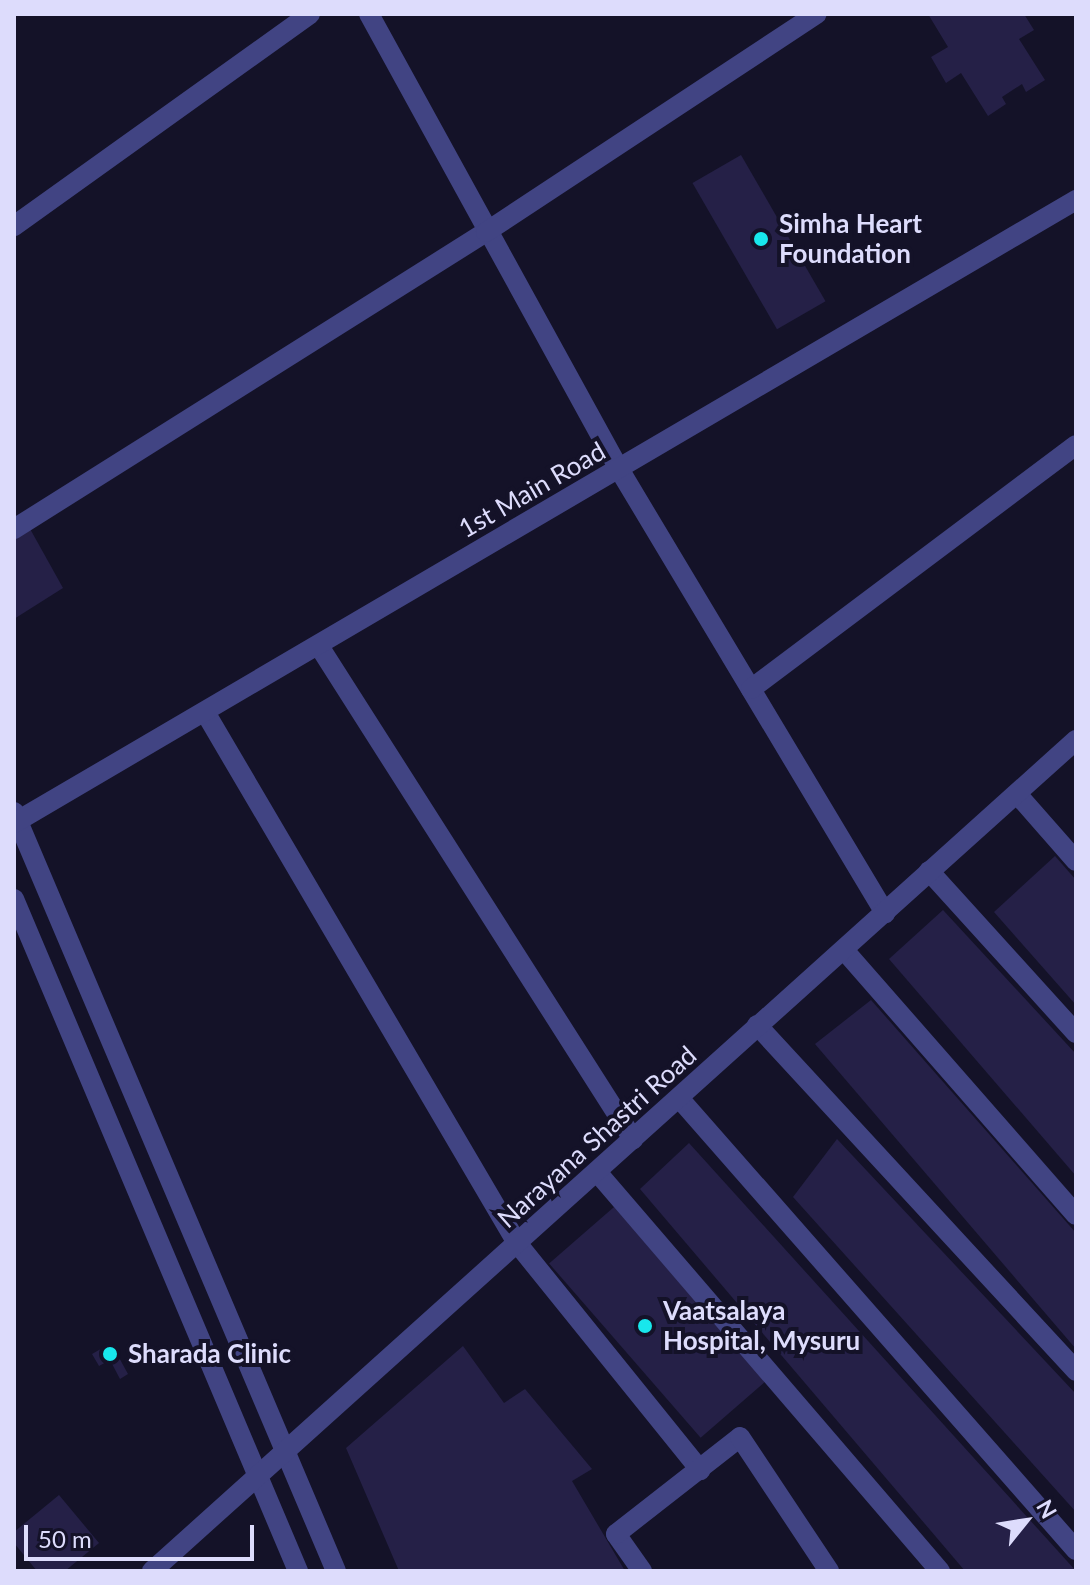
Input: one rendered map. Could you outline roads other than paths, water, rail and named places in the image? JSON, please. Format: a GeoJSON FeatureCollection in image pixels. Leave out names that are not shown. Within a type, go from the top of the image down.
{"type":"FeatureCollection","features":[{"type":"Feature","properties":{"kind":"street"},"geometry":{"type":"LineString","coordinates":[[14,226],[310,14]]}},
{"type":"Feature","properties":{"kind":"street"},"geometry":{"type":"LineString","coordinates":[[369,14],[486,232],[619,469],[885,913]]}},
{"type":"Feature","properties":{"kind":"street"},"geometry":{"type":"LineString","coordinates":[[14,529],[486,232],[817,14]]}},
{"type":"Feature","properties":{"kind":"street","name":"1st Main Road"},"geometry":{"type":"LineString","coordinates":[[15,819],[319,646],[1076,200]]}},
{"type":"Feature","properties":{"kind":"street"},"geometry":{"type":"LineString","coordinates":[[751,689],[1076,445]]}},
{"type":"Feature","properties":{"kind":"street"},"geometry":{"type":"LineString","coordinates":[[319,646],[633,1139]]}},
{"type":"Feature","properties":{"kind":"street"},"geometry":{"type":"LineString","coordinates":[[205,712],[517,1243],[700,1470]]}},
{"type":"Feature","properties":{"kind":"street","name":"Narayana Shastri Road"},"geometry":{"type":"LineString","coordinates":[[152,1571],[1076,740]]}},
{"type":"Feature","properties":{"kind":"street"},"geometry":{"type":"LineString","coordinates":[[1018,795],[1076,861]]}},
{"type":"Feature","properties":{"kind":"street"},"geometry":{"type":"LineString","coordinates":[[15,819],[336,1571]]}},
{"type":"Feature","properties":{"kind":"street"},"geometry":{"type":"LineString","coordinates":[[929,871],[1076,1033]]}},
{"type":"Feature","properties":{"kind":"street"},"geometry":{"type":"LineString","coordinates":[[14,899],[298,1571]]}},
{"type":"Feature","properties":{"kind":"street"},"geometry":{"type":"LineString","coordinates":[[844,950],[1076,1215]]}},
{"type":"Feature","properties":{"kind":"street"},"geometry":{"type":"LineString","coordinates":[[757,1025],[1076,1371]]}},
{"type":"Feature","properties":{"kind":"street"},"geometry":{"type":"LineString","coordinates":[[679,1098],[1076,1550]]}},
{"type":"Feature","properties":{"kind":"street"},"geometry":{"type":"LineString","coordinates":[[597,1172],[940,1571]]}},
{"type":"Feature","properties":{"kind":"street"},"geometry":{"type":"LineString","coordinates":[[642,1571],[616,1534],[740,1437],[829,1571]]}},
{"type":"Feature","properties":{"kind":"place","name":"Simha Heart Foundation"},"geometry":{"type":"Point","coordinates":[761,239]}},
{"type":"Feature","properties":{"kind":"place","name":"Vaatsalaya Hospital, Mysuru"},"geometry":{"type":"Point","coordinates":[645,1326]}},
{"type":"Feature","properties":{"kind":"place","name":"Sharada Clinic"},"geometry":{"type":"Point","coordinates":[110,1354]}}]}
